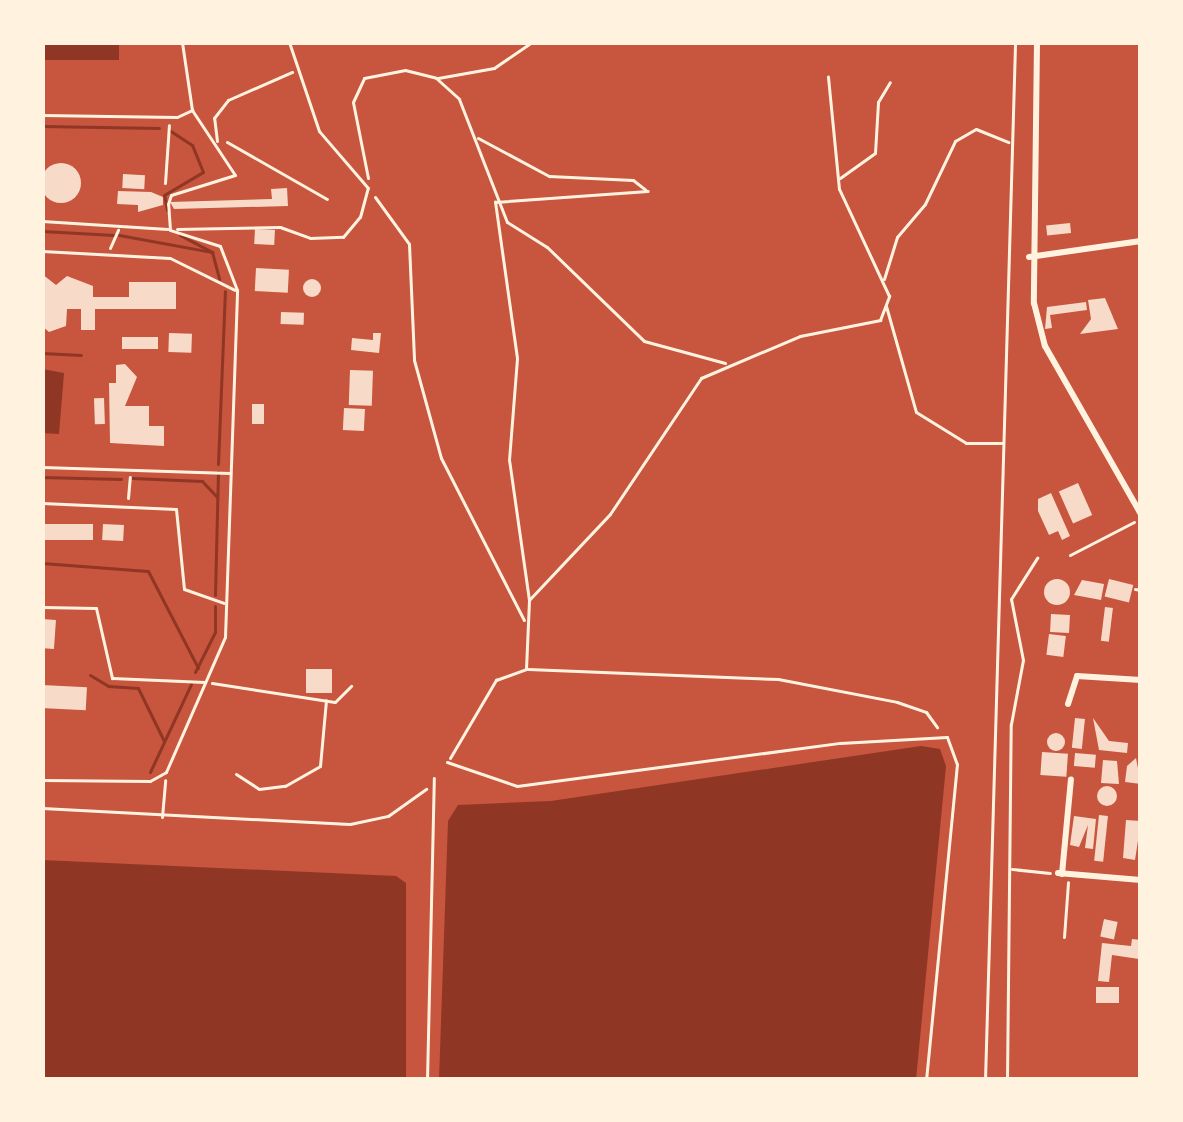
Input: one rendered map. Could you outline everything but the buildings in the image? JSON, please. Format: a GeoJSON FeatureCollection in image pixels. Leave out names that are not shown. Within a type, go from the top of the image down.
{"type":"FeatureCollection","features":[{"type":"Feature","properties":{"kind":"street"},"geometry":{"type":"LineString","coordinates":[[1037,42],[1029,257],[1045,346],[1141,516]]}},
{"type":"Feature","properties":{"kind":"street"},"geometry":{"type":"LineString","coordinates":[[1029,257],[1141,241]]}},
{"type":"Feature","properties":{"kind":"street"},"geometry":{"type":"LineString","coordinates":[[1068,704],[1077,676],[1141,680]]}},
{"type":"Feature","properties":{"kind":"street"},"geometry":{"type":"LineString","coordinates":[[1071,778],[1064,874],[1141,880]]}},
{"type":"Feature","properties":{"kind":"lane"},"geometry":{"type":"LineString","coordinates":[[170,230],[171,195],[235,175],[192,110],[182,42]]}},
{"type":"Feature","properties":{"kind":"lane"},"geometry":{"type":"LineString","coordinates":[[42,221],[170,230],[280,227],[310,238],[343,237],[360,218],[368,188],[319,131],[289,42]]}},
{"type":"Feature","properties":{"kind":"lane"},"geometry":{"type":"LineString","coordinates":[[220,148],[214,118],[228,100],[295,71]]}},
{"type":"Feature","properties":{"kind":"lane"},"geometry":{"type":"LineString","coordinates":[[42,115],[170,117],[192,110]]}},
{"type":"Feature","properties":{"kind":"lane"},"geometry":{"type":"LineString","coordinates":[[42,780],[151,781],[166,772],[225,637],[237,290],[220,246],[170,230]]}},
{"type":"Feature","properties":{"kind":"lane"},"geometry":{"type":"LineString","coordinates":[[42,251],[170,258],[225,291],[237,290]]}},
{"type":"Feature","properties":{"kind":"lane"},"geometry":{"type":"LineString","coordinates":[[42,466],[232,473]]}},
{"type":"Feature","properties":{"kind":"lane"},"geometry":{"type":"LineString","coordinates":[[42,503],[152,508],[182,514],[184,589],[207,603],[227,603]]}},
{"type":"Feature","properties":{"kind":"lane"},"geometry":{"type":"LineString","coordinates":[[42,608],[96,608],[112,678],[206,682]]}},
{"type":"Feature","properties":{"kind":"lane"},"geometry":{"type":"LineString","coordinates":[[447,763],[517,786],[938,733],[947,737],[957,764],[926,1080]]}},
{"type":"Feature","properties":{"kind":"lane"},"geometry":{"type":"LineString","coordinates":[[428,1080],[434,778]]}},
{"type":"Feature","properties":{"kind":"path"},"geometry":{"type":"LineString","coordinates":[[525,622],[441,458],[414,360],[410,244],[368,188],[353,102],[364,78],[405,70],[436,78],[494,68],[532,42]]}},
{"type":"Feature","properties":{"kind":"path"},"geometry":{"type":"LineString","coordinates":[[985,1080],[1015,42]]}},
{"type":"Feature","properties":{"kind":"path"},"geometry":{"type":"LineString","coordinates":[[828,77],[838,181],[883,281],[916,412],[966,443],[1003,443]]}},
{"type":"Feature","properties":{"kind":"path"},"geometry":{"type":"LineString","coordinates":[[436,78],[459,99],[495,202],[517,358],[509,460],[529,600],[526,669]]}},
{"type":"Feature","properties":{"kind":"path"},"geometry":{"type":"LineString","coordinates":[[838,181],[874,153],[878,102],[890,82]]}},
{"type":"Feature","properties":{"kind":"path"},"geometry":{"type":"LineString","coordinates":[[165,183],[170,117]]}},
{"type":"Feature","properties":{"kind":"path"},"geometry":{"type":"LineString","coordinates":[[883,281],[897,237],[925,204],[955,141],[976,129],[1012,143]]}},
{"type":"Feature","properties":{"kind":"path"},"geometry":{"type":"LineString","coordinates":[[215,135],[327,199]]}},
{"type":"Feature","properties":{"kind":"path"},"geometry":{"type":"LineString","coordinates":[[475,136],[549,176],[633,179],[648,191],[495,202]]}},
{"type":"Feature","properties":{"kind":"path"},"geometry":{"type":"LineString","coordinates":[[495,202],[506,222],[547,248],[644,341],[728,364]]}},
{"type":"Feature","properties":{"kind":"path"},"geometry":{"type":"LineString","coordinates":[[107,254],[118,235],[118,223]]}},
{"type":"Feature","properties":{"kind":"path"},"geometry":{"type":"LineString","coordinates":[[118,235],[136,255]]}},
{"type":"Feature","properties":{"kind":"path"},"geometry":{"type":"LineString","coordinates":[[529,600],[610,514],[701,378],[800,336],[880,320],[886,304]]}},
{"type":"Feature","properties":{"kind":"path"},"geometry":{"type":"LineString","coordinates":[[127,507],[130,470]]}},
{"type":"Feature","properties":{"kind":"path"},"geometry":{"type":"LineString","coordinates":[[1070,555],[1141,516]]}},
{"type":"Feature","properties":{"kind":"path"},"geometry":{"type":"LineString","coordinates":[[1007,1080],[1015,770],[1011,724],[1023,660],[1011,599],[1037,558]]}},
{"type":"Feature","properties":{"kind":"path"},"geometry":{"type":"LineString","coordinates":[[447,763],[496,680],[526,669],[778,679],[926,712],[938,733]]}},
{"type":"Feature","properties":{"kind":"path"},"geometry":{"type":"LineString","coordinates":[[206,682],[326,700],[343,698],[351,686]]}},
{"type":"Feature","properties":{"kind":"path"},"geometry":{"type":"LineString","coordinates":[[236,774],[259,789],[285,786],[320,766],[328,748],[326,700]]}},
{"type":"Feature","properties":{"kind":"path"},"geometry":{"type":"LineString","coordinates":[[162,817],[166,772]]}},
{"type":"Feature","properties":{"kind":"path"},"geometry":{"type":"LineString","coordinates":[[42,808],[350,824],[388,816],[434,778]]}},
{"type":"Feature","properties":{"kind":"path"},"geometry":{"type":"LineString","coordinates":[[1010,868],[1064,874],[1064,938]]}},
{"type":"Feature","properties":{"kind":"shaded area"},"geometry":{"type":"Polygon","coordinates":[[[42,42],[119,42],[119,60],[42,60],[42,42]]]}},
{"type":"Feature","properties":{"kind":"shaded area"},"geometry":{"type":"Polygon","coordinates":[[[42,369],[64,373],[59,434],[42,433],[42,369]]]}},
{"type":"Feature","properties":{"kind":"shaded area"},"geometry":{"type":"Polygon","coordinates":[[[921,746],[940,749],[946,766],[916,1080],[439,1080],[448,821],[458,805],[551,801],[921,746]]]}},
{"type":"Feature","properties":{"kind":"shaded area"},"geometry":{"type":"Polygon","coordinates":[[[42,860],[396,876],[406,883],[406,1080],[42,1080],[42,860]]]}},
{"type":"Feature","properties":{"kind":"waterway"},"geometry":{"type":"LineString","coordinates":[[42,126],[159,128]]}},
{"type":"Feature","properties":{"kind":"waterway"},"geometry":{"type":"LineString","coordinates":[[167,210],[164,195],[203,172],[192,145],[169,130]]}},
{"type":"Feature","properties":{"kind":"waterway"},"geometry":{"type":"LineString","coordinates":[[42,231],[114,235]]}},
{"type":"Feature","properties":{"kind":"waterway"},"geometry":{"type":"LineString","coordinates":[[119,235],[212,252]]}},
{"type":"Feature","properties":{"kind":"waterway"},"geometry":{"type":"LineString","coordinates":[[180,235],[212,252],[219,279]]}},
{"type":"Feature","properties":{"kind":"waterway"},"geometry":{"type":"LineString","coordinates":[[218,464],[225,291]]}},
{"type":"Feature","properties":{"kind":"waterway"},"geometry":{"type":"LineString","coordinates":[[42,353],[81,355]]}},
{"type":"Feature","properties":{"kind":"waterway"},"geometry":{"type":"LineString","coordinates":[[215,595],[218,472]]}},
{"type":"Feature","properties":{"kind":"waterway"},"geometry":{"type":"LineString","coordinates":[[42,477],[121,479]]}},
{"type":"Feature","properties":{"kind":"waterway"},"geometry":{"type":"LineString","coordinates":[[132,478],[202,481],[217,497]]}},
{"type":"Feature","properties":{"kind":"waterway"},"geometry":{"type":"LineString","coordinates":[[42,563],[148,571],[198,668]]}},
{"type":"Feature","properties":{"kind":"waterway"},"geometry":{"type":"LineString","coordinates":[[195,672],[215,632],[215,606]]}},
{"type":"Feature","properties":{"kind":"waterway"},"geometry":{"type":"LineString","coordinates":[[90,675],[108,686],[138,688],[164,741]]}},
{"type":"Feature","properties":{"kind":"waterway"},"geometry":{"type":"LineString","coordinates":[[150,772],[191,684]]}}]}
